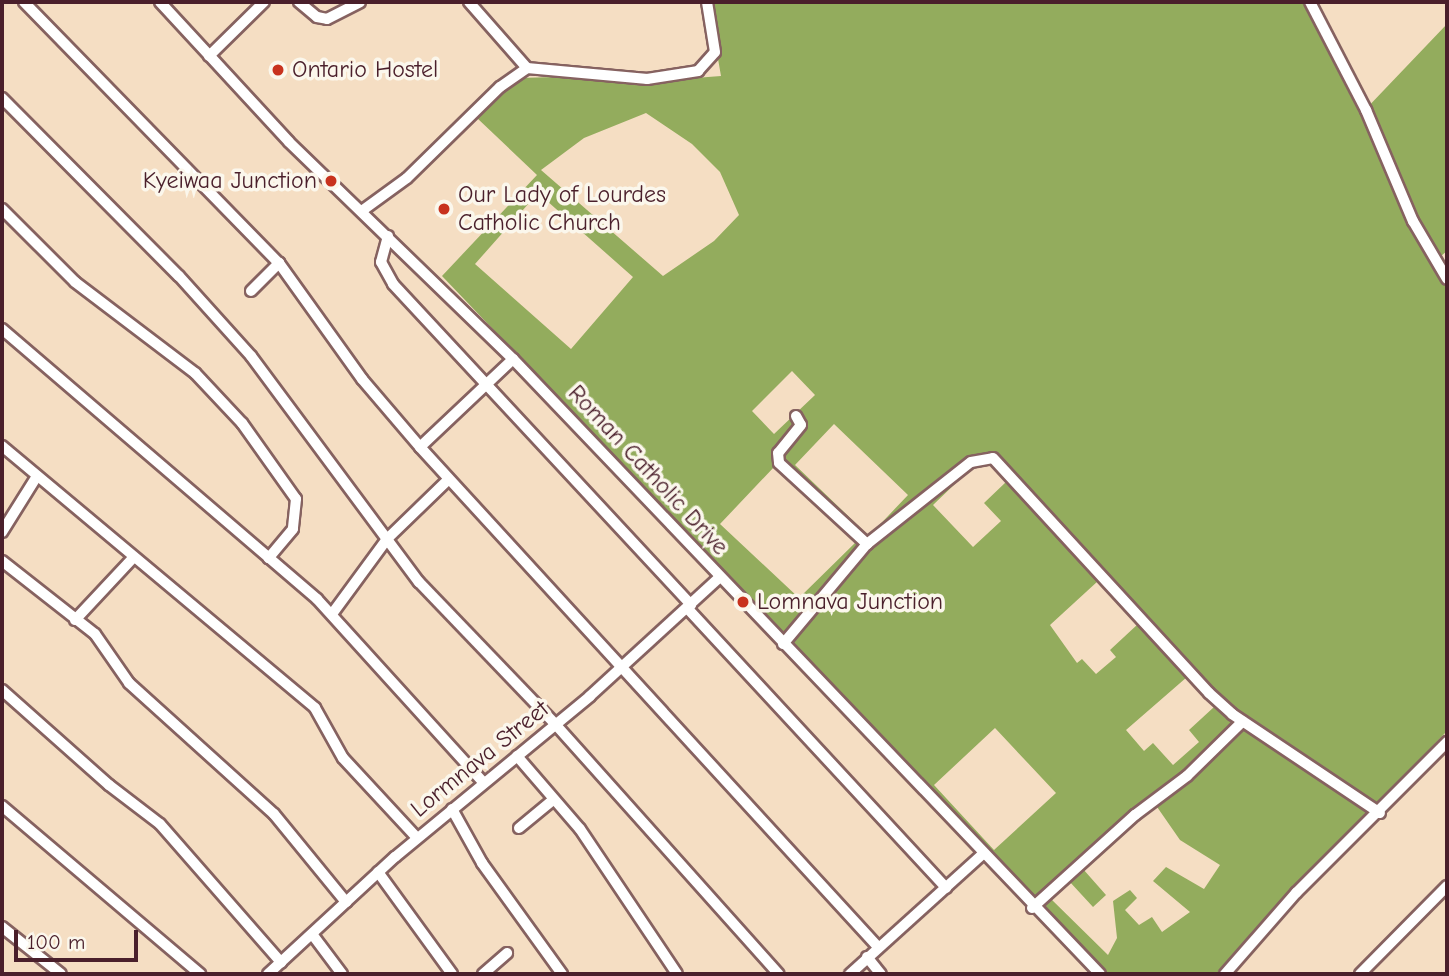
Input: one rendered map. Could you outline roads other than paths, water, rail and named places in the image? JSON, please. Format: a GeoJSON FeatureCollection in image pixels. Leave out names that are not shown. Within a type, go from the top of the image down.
{"type":"FeatureCollection","features":[{"type":"Feature","properties":{"kind":"street"},"geometry":{"type":"LineString","coordinates":[[24,2],[279,263],[362,379],[419,447],[624,667],[878,947]]}},
{"type":"Feature","properties":{"kind":"street","name":"Roman Catholic Drive"},"geometry":{"type":"LineString","coordinates":[[160,2],[289,142],[363,210],[513,359],[1032,908],[1100,974]]}},
{"type":"Feature","properties":{"kind":"street"},"geometry":{"type":"LineString","coordinates":[[209,56],[264,2]]}},
{"type":"Feature","properties":{"kind":"street"},"geometry":{"type":"LineString","coordinates":[[299,2],[317,17],[327,19],[360,2]]}},
{"type":"Feature","properties":{"kind":"street"},"geometry":{"type":"LineString","coordinates":[[468,2],[527,68]]}},
{"type":"Feature","properties":{"kind":"street"},"geometry":{"type":"LineString","coordinates":[[363,210],[407,178],[499,87],[527,68],[647,79],[698,71],[715,52],[707,2]]}},
{"type":"Feature","properties":{"kind":"street"},"geometry":{"type":"LineString","coordinates":[[1310,2],[1366,110],[1413,220],[1447,279]]}},
{"type":"Feature","properties":{"kind":"street"},"geometry":{"type":"LineString","coordinates":[[2,98],[179,276],[251,356],[419,582],[555,725],[779,974]]}},
{"type":"Feature","properties":{"kind":"street"},"geometry":{"type":"LineString","coordinates":[[2,209],[75,282],[195,373],[242,422],[296,499],[293,529],[269,558]]}},
{"type":"Feature","properties":{"kind":"street"},"geometry":{"type":"LineString","coordinates":[[388,236],[382,253],[383,270],[946,888]]}},
{"type":"Feature","properties":{"kind":"street"},"geometry":{"type":"LineString","coordinates":[[251,291],[279,263]]}},
{"type":"Feature","properties":{"kind":"street"},"geometry":{"type":"LineString","coordinates":[[2,329],[332,614],[484,783]]}},
{"type":"Feature","properties":{"kind":"street"},"geometry":{"type":"LineString","coordinates":[[419,447],[513,359]]}},
{"type":"Feature","properties":{"kind":"street"},"geometry":{"type":"LineString","coordinates":[[796,416],[801,425],[778,453],[779,463],[866,544]]}},
{"type":"Feature","properties":{"kind":"street"},"geometry":{"type":"LineString","coordinates":[[2,446],[315,708],[343,758],[417,838]]}},
{"type":"Feature","properties":{"kind":"street"},"geometry":{"type":"LineString","coordinates":[[783,644],[866,544],[971,462],[993,458],[1209,693],[1243,721],[1380,813]]}},
{"type":"Feature","properties":{"kind":"street"},"geometry":{"type":"LineString","coordinates":[[2,532],[37,476]]}},
{"type":"Feature","properties":{"kind":"street"},"geometry":{"type":"LineString","coordinates":[[332,614],[387,539],[449,479]]}},
{"type":"Feature","properties":{"kind":"street"},"geometry":{"type":"LineString","coordinates":[[75,620],[134,558]]}},
{"type":"Feature","properties":{"kind":"street"},"geometry":{"type":"LineString","coordinates":[[2,561],[103,643],[130,683],[274,814],[346,902]]}},
{"type":"Feature","properties":{"kind":"street","name":"Lormnava Street"},"geometry":{"type":"LineString","coordinates":[[268,974],[417,838],[624,667],[720,577]]}},
{"type":"Feature","properties":{"kind":"street"},"geometry":{"type":"LineString","coordinates":[[2,690],[109,785],[160,824],[281,961]]}},
{"type":"Feature","properties":{"kind":"street"},"geometry":{"type":"LineString","coordinates":[[1032,908],[1135,815],[1186,776],[1243,721]]}},
{"type":"Feature","properties":{"kind":"street"},"geometry":{"type":"LineString","coordinates":[[1225,974],[1296,893],[1380,813],[1447,741]]}},
{"type":"Feature","properties":{"kind":"street"},"geometry":{"type":"LineString","coordinates":[[517,756],[554,799],[628,896],[677,974]]}},
{"type":"Feature","properties":{"kind":"street"},"geometry":{"type":"LineString","coordinates":[[519,828],[554,799]]}},
{"type":"Feature","properties":{"kind":"street"},"geometry":{"type":"LineString","coordinates":[[2,806],[201,974]]}},
{"type":"Feature","properties":{"kind":"street"},"geometry":{"type":"LineString","coordinates":[[452,810],[497,885],[562,974]]}},
{"type":"Feature","properties":{"kind":"street"},"geometry":{"type":"LineString","coordinates":[[850,974],[983,854]]}},
{"type":"Feature","properties":{"kind":"street"},"geometry":{"type":"LineString","coordinates":[[378,872],[452,974]]}},
{"type":"Feature","properties":{"kind":"street"},"geometry":{"type":"LineString","coordinates":[[1360,974],[1447,886]]}},
{"type":"Feature","properties":{"kind":"street"},"geometry":{"type":"LineString","coordinates":[[2,927],[61,974]]}},
{"type":"Feature","properties":{"kind":"street"},"geometry":{"type":"LineString","coordinates":[[312,934],[342,974]]}},
{"type":"Feature","properties":{"kind":"street"},"geometry":{"type":"LineString","coordinates":[[482,974],[507,953]]}},
{"type":"Feature","properties":{"kind":"street"},"geometry":{"type":"LineString","coordinates":[[867,957],[881,974]]}},
{"type":"Feature","properties":{"kind":"place","name":"Ontario Hostel"},"geometry":{"type":"Point","coordinates":[278,70]}},
{"type":"Feature","properties":{"kind":"place","name":"Kyeiwaa Junction"},"geometry":{"type":"Point","coordinates":[331,181]}},
{"type":"Feature","properties":{"kind":"place","name":"Our Lady of Lourdes Catholic Church"},"geometry":{"type":"Point","coordinates":[444,209]}},
{"type":"Feature","properties":{"kind":"place","name":"Lomnava Junction"},"geometry":{"type":"Point","coordinates":[743,602]}}]}
